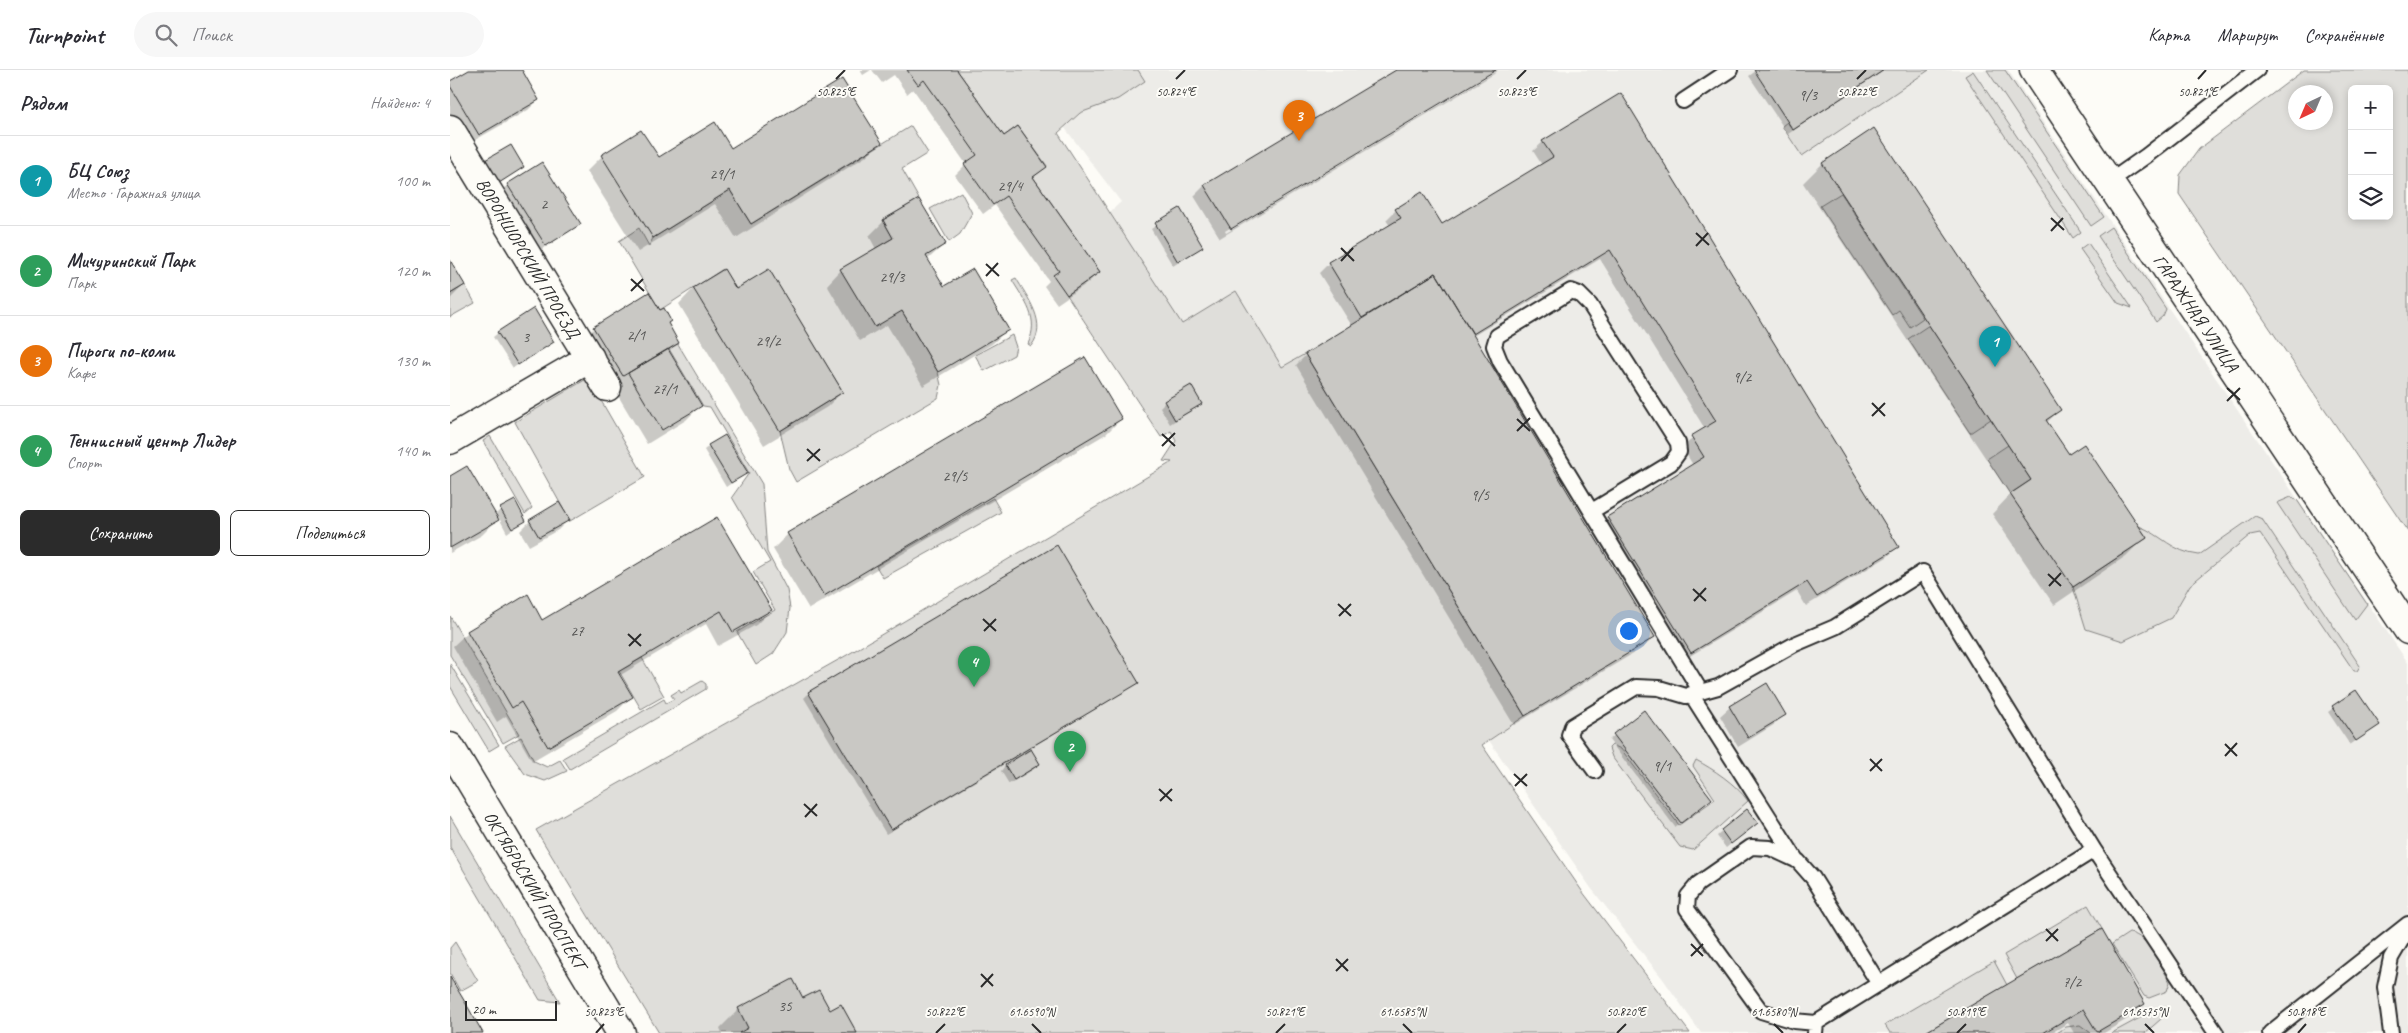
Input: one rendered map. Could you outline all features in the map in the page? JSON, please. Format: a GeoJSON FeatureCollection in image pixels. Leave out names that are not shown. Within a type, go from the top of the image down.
{"type":"FeatureCollection","features":[{"type":"Feature","properties":{"kind":"street","name":"ГАРАЖНАЯ УЛИЦА"},"geometry":{"type":"LineString","coordinates":[[2034,70],[2408,630]]}},
{"type":"Feature","properties":{"kind":"street","name":"ВОРОНШОРСКИЙ ПРОЕЗД"},"geometry":{"type":"LineString","coordinates":[[450,129],[607,387]]}},
{"type":"Feature","properties":{"kind":"street"},"geometry":{"type":"LineString","coordinates":[[450,440],[590,358]]}},
{"type":"Feature","properties":{"kind":"street","name":"ОКТЯБРЬСКИЙ ПРОСПЕКТ"},"geometry":{"type":"LineString","coordinates":[[450,747],[621,1033]]}},
{"type":"Feature","properties":{"kind":"lane"},"geometry":{"type":"LineString","coordinates":[[1683,101],[1730,70]]}},
{"type":"Feature","properties":{"kind":"lane"},"geometry":{"type":"LineString","coordinates":[[2109,182],[2146,156],[2257,70]]}},
{"type":"Feature","properties":{"kind":"lane"},"geometry":{"type":"LineString","coordinates":[[1592,511],[1671,463],[1679,452],[1678,443],[1590,305],[1579,294],[1571,291],[1497,336],[1494,346],[1500,361],[1592,511],[1696,693],[1798,861],[1813,878],[1879,984]]}},
{"type":"Feature","properties":{"kind":"lane"},"geometry":{"type":"LineString","coordinates":[[1595,772],[1569,736],[1572,726],[1636,687],[1659,688],[1686,696],[1718,687],[1795,644],[1835,627],[1923,572],[2094,850],[2216,1033]]}},
{"type":"Feature","properties":{"kind":"lane"},"geometry":{"type":"LineString","coordinates":[[1798,861],[1770,848],[1751,847],[1698,884],[1688,896],[1688,909],[1761,1011],[1816,1028],[1879,984],[2094,850]]}},
{"type":"Feature","properties":{"kind":"lane"},"geometry":{"type":"LineString","coordinates":[[2270,1033],[2408,924]]}},
{"type":"Feature","properties":{"kind":"lane"},"geometry":{"type":"LineString","coordinates":[[2391,1033],[2385,987],[2391,958],[2408,929]]}},
{"type":"Feature","properties":{"kind":"shaded area"},"geometry":{"type":"Polygon","coordinates":[[[957,70],[1138,70],[1145,81],[1118,99],[1080,113],[1058,133],[1182,324],[1236,291],[1282,367],[1305,354],[1525,716],[1482,745],[1582,891],[1690,1033],[659,1033],[536,830],[847,655],[1172,462],[1163,461],[1176,441],[1171,431],[1161,437],[1067,295],[1100,272],[1033,177],[1047,166],[1018,126],[1004,136],[957,70]]]}},
{"type":"Feature","properties":{"kind":"shaded area"},"geometry":{"type":"Polygon","coordinates":[[[1021,70],[2008,70],[2408,663],[2408,1033],[1701,1033],[1663,979],[1591,888],[1374,574],[1228,406],[1103,218],[1121,202],[1021,70]]]}},
{"type":"Feature","properties":{"kind":"shaded area"},"geometry":{"type":"Polygon","coordinates":[[[1884,70],[1929,70],[1802,156],[1782,126],[1787,122],[1793,130],[1884,70]]]}},
{"type":"Feature","properties":{"kind":"shaded area"},"geometry":{"type":"Polygon","coordinates":[[[1987,70],[2005,70],[2104,217],[2091,226],[1987,70]]]}},
{"type":"Feature","properties":{"kind":"shaded area"},"geometry":{"type":"Polygon","coordinates":[[[2304,70],[2408,70],[2408,532],[2179,194],[2180,175],[2199,149],[2304,70]]]}},
{"type":"Feature","properties":{"kind":"shaded area"},"geometry":{"type":"Polygon","coordinates":[[[1973,71],[2081,232],[2073,238],[1965,76],[1973,71]]]}},
{"type":"Feature","properties":{"kind":"shaded area"},"geometry":{"type":"Polygon","coordinates":[[[911,126],[928,153],[902,169],[919,199],[883,220],[893,238],[841,269],[902,311],[938,372],[941,385],[938,398],[796,482],[789,469],[780,431],[843,392],[769,270],[736,289],[723,269],[660,310],[619,241],[639,228],[649,246],[653,238],[730,190],[751,224],[911,126]]]}},
{"type":"Feature","properties":{"kind":"shaded area"},"geometry":{"type":"Polygon","coordinates":[[[961,192],[972,213],[960,234],[949,242],[930,209],[961,192]]]}},
{"type":"Feature","properties":{"kind":"shaded area"},"geometry":{"type":"Polygon","coordinates":[[[1841,193],[1923,318],[1910,327],[1899,310],[1892,315],[1820,206],[1841,193]]]}},
{"type":"Feature","properties":{"kind":"shaded area"},"geometry":{"type":"Polygon","coordinates":[[[2111,227],[2166,309],[2163,316],[2156,322],[2098,236],[2111,227]]]}},
{"type":"Feature","properties":{"kind":"shaded area"},"geometry":{"type":"Polygon","coordinates":[[[2088,243],[2132,308],[2118,303],[2080,249],[2088,243]]]}},
{"type":"Feature","properties":{"kind":"shaded area"},"geometry":{"type":"Polygon","coordinates":[[[1016,278],[1030,302],[1037,320],[1036,338],[1031,346],[1028,344],[1031,335],[1032,318],[1026,303],[1012,280],[1016,278]]]}},
{"type":"Feature","properties":{"kind":"shaded area"},"geometry":{"type":"Polygon","coordinates":[[[465,285],[475,303],[450,317],[450,294],[465,285]]]}},
{"type":"Feature","properties":{"kind":"shaded area"},"geometry":{"type":"Polygon","coordinates":[[[1929,325],[1991,419],[1970,433],[1908,339],[1929,325]]]}},
{"type":"Feature","properties":{"kind":"shaded area"},"geometry":{"type":"Polygon","coordinates":[[[1012,335],[1016,347],[1014,355],[984,371],[975,355],[1012,335]]]}},
{"type":"Feature","properties":{"kind":"shaded area"},"geometry":{"type":"Polygon","coordinates":[[[678,344],[762,484],[767,552],[787,590],[790,608],[787,632],[773,654],[756,665],[737,632],[775,610],[753,572],[770,562],[732,497],[749,473],[710,407],[703,406],[669,349],[678,344]]]}},
{"type":"Feature","properties":{"kind":"shaded area"},"geometry":{"type":"Polygon","coordinates":[[[588,378],[645,477],[570,521],[515,422],[588,378]]]}},
{"type":"Feature","properties":{"kind":"shaded area"},"geometry":{"type":"Polygon","coordinates":[[[490,436],[532,508],[525,514],[483,441],[490,436]]]}},
{"type":"Feature","properties":{"kind":"shaded area"},"geometry":{"type":"Polygon","coordinates":[[[2008,445],[2031,480],[2010,494],[1987,459],[2008,445]]]}},
{"type":"Feature","properties":{"kind":"shaded area"},"geometry":{"type":"Polygon","coordinates":[[[2291,497],[2297,500],[2367,604],[2355,620],[2277,503],[2291,497]]]}},
{"type":"Feature","properties":{"kind":"shaded area"},"geometry":{"type":"Polygon","coordinates":[[[993,498],[1001,512],[883,578],[876,566],[993,498]]]}},
{"type":"Feature","properties":{"kind":"shaded area"},"geometry":{"type":"Polygon","coordinates":[[[2255,516],[2262,519],[2360,666],[2357,671],[2354,671],[2260,533],[2250,535],[2190,585],[2171,618],[2123,641],[2086,629],[2073,587],[2147,538],[2139,526],[2174,547],[2199,555],[2255,516]]]}},
{"type":"Feature","properties":{"kind":"shaded area"},"geometry":{"type":"Polygon","coordinates":[[[450,616],[519,734],[503,743],[450,655],[450,616]]]}},
{"type":"Feature","properties":{"kind":"shaded area"},"geometry":{"type":"Polygon","coordinates":[[[642,658],[664,696],[641,709],[619,671],[642,658]]]}},
{"type":"Feature","properties":{"kind":"shaded area"},"geometry":{"type":"Polygon","coordinates":[[[450,664],[499,745],[489,751],[450,686],[450,664]]]}},
{"type":"Feature","properties":{"kind":"shaded area"},"geometry":{"type":"Polygon","coordinates":[[[702,681],[706,684],[706,689],[570,769],[563,758],[664,699],[666,703],[674,699],[671,695],[679,690],[681,693],[702,681]]]}},
{"type":"Feature","properties":{"kind":"shaded area"},"geometry":{"type":"Polygon","coordinates":[[[521,737],[534,761],[547,767],[560,760],[567,771],[545,781],[525,774],[505,746],[521,737]]]}},
{"type":"Feature","properties":{"kind":"shaded area"},"geometry":{"type":"Polygon","coordinates":[[[1612,745],[1621,749],[1679,825],[1715,799],[1693,766],[1696,760],[1724,778],[1748,801],[1693,850],[1680,847],[1612,757],[1609,748],[1612,745]]]}},
{"type":"Feature","properties":{"kind":"shaded area"},"geometry":{"type":"Polygon","coordinates":[[[450,816],[560,1002],[540,1000],[450,847],[450,816]]]}},
{"type":"Feature","properties":{"kind":"shaded area"},"geometry":{"type":"Polygon","coordinates":[[[2088,905],[2102,929],[2017,979],[2004,955],[2088,905]]]}},
{"type":"Feature","properties":{"kind":"shaded area"},"geometry":{"type":"Polygon","coordinates":[[[2129,933],[2143,939],[2154,953],[2170,982],[2167,991],[2149,998],[2144,996],[2112,944],[2129,933]]]}},
{"type":"Feature","properties":{"kind":"shaded area"},"geometry":{"type":"Polygon","coordinates":[[[455,942],[478,981],[460,991],[450,973],[450,948],[455,942]]]}},
{"type":"Feature","properties":{"kind":"shaded area"},"geometry":{"type":"Polygon","coordinates":[[[1994,961],[2007,985],[1924,1033],[1890,1033],[1885,1025],[1994,961]]]}},
{"type":"Feature","properties":{"kind":"shaded area"},"geometry":{"type":"Polygon","coordinates":[[[2166,1007],[2169,1012],[2145,1033],[2112,1033],[2158,1008],[2166,1007]]]}},
{"type":"Feature","properties":{"kind":"shaded area"},"geometry":{"type":"Polygon","coordinates":[[[2080,1025],[2091,1033],[2057,1033],[2066,1027],[2080,1025]]]}},
{"type":"Feature","properties":{"kind":"building"},"geometry":{"type":"Polygon","coordinates":[[[469,70],[522,70],[539,100],[479,135],[450,86],[450,81],[469,70]]]}},
{"type":"Feature","properties":{"kind":"building"},"geometry":{"type":"Polygon","coordinates":[[[907,70],[957,70],[1004,136],[1018,126],[1047,167],[1033,177],[1100,272],[1067,295],[1053,275],[1059,271],[1006,196],[993,205],[964,164],[977,155],[924,80],[918,85],[907,70]]]}},
{"type":"Feature","properties":{"kind":"building"},"geometry":{"type":"Polygon","coordinates":[[[1396,70],[1496,70],[1231,229],[1204,185],[1396,70]]]}},
{"type":"Feature","properties":{"kind":"building"},"geometry":{"type":"Polygon","coordinates":[[[1754,70],[1884,70],[1793,130],[1754,70]]]}},
{"type":"Feature","properties":{"kind":"building"},"geometry":{"type":"Polygon","coordinates":[[[842,79],[882,143],[751,224],[730,190],[653,238],[601,155],[641,130],[659,157],[715,122],[731,148],[842,79]]]}},
{"type":"Feature","properties":{"kind":"building"},"geometry":{"type":"Polygon","coordinates":[[[1621,93],[1899,547],[1817,597],[1807,582],[1691,653],[1607,517],[1704,457],[1691,436],[1716,421],[1610,250],[1473,334],[1436,273],[1362,318],[1328,262],[1401,218],[1395,209],[1422,192],[1442,224],[1553,157],[1542,141],[1621,93]]]}},
{"type":"Feature","properties":{"kind":"building"},"geometry":{"type":"Polygon","coordinates":[[[1874,128],[2061,410],[2046,420],[2069,454],[2084,444],[2147,538],[2073,587],[2010,494],[2031,480],[1822,163],[1874,128]]]}},
{"type":"Feature","properties":{"kind":"building"},"geometry":{"type":"Polygon","coordinates":[[[511,145],[524,167],[499,183],[485,160],[511,145]]]}},
{"type":"Feature","properties":{"kind":"building"},"geometry":{"type":"Polygon","coordinates":[[[542,162],[581,224],[546,246],[507,184],[542,162]]]}},
{"type":"Feature","properties":{"kind":"building"},"geometry":{"type":"Polygon","coordinates":[[[919,199],[946,244],[926,256],[944,286],[973,269],[1009,330],[938,372],[902,311],[875,327],[840,269],[893,238],[883,220],[919,199]]]}},
{"type":"Feature","properties":{"kind":"building"},"geometry":{"type":"Polygon","coordinates":[[[1180,208],[1203,247],[1178,262],[1155,223],[1180,208]]]}},
{"type":"Feature","properties":{"kind":"building"},"geometry":{"type":"Polygon","coordinates":[[[450,260],[465,285],[450,294],[450,260]]]}},
{"type":"Feature","properties":{"kind":"building"},"geometry":{"type":"Polygon","coordinates":[[[724,269],[736,289],[769,269],[843,392],[780,431],[693,288],[724,269]]]}},
{"type":"Feature","properties":{"kind":"building"},"geometry":{"type":"Polygon","coordinates":[[[1436,273],[1655,637],[1525,716],[1305,354],[1436,273]]]}},
{"type":"Feature","properties":{"kind":"building"},"geometry":{"type":"Polygon","coordinates":[[[649,292],[660,310],[664,308],[671,321],[668,323],[679,343],[623,376],[593,327],[649,292]]]}},
{"type":"Feature","properties":{"kind":"building"},"geometry":{"type":"Polygon","coordinates":[[[534,308],[554,342],[518,365],[497,332],[534,308]]]}},
{"type":"Feature","properties":{"kind":"building"},"geometry":{"type":"Polygon","coordinates":[[[668,349],[702,406],[662,430],[628,373],[668,349]]]}},
{"type":"Feature","properties":{"kind":"building"},"geometry":{"type":"Polygon","coordinates":[[[1085,357],[1122,419],[824,596],[787,533],[1085,357]]]}},
{"type":"Feature","properties":{"kind":"building"},"geometry":{"type":"Polygon","coordinates":[[[1191,385],[1202,404],[1175,420],[1164,401],[1191,385]]]}},
{"type":"Feature","properties":{"kind":"building"},"geometry":{"type":"Polygon","coordinates":[[[725,435],[748,473],[731,483],[708,445],[725,435]]]}},
{"type":"Feature","properties":{"kind":"building"},"geometry":{"type":"Polygon","coordinates":[[[467,466],[499,520],[450,548],[450,476],[467,466]]]}},
{"type":"Feature","properties":{"kind":"building"},"geometry":{"type":"Polygon","coordinates":[[[515,500],[526,521],[512,529],[500,508],[515,500]]]}},
{"type":"Feature","properties":{"kind":"building"},"geometry":{"type":"Polygon","coordinates":[[[559,502],[570,520],[539,537],[529,520],[559,502]]]}},
{"type":"Feature","properties":{"kind":"building"},"geometry":{"type":"Polygon","coordinates":[[[717,517],[772,610],[733,632],[721,611],[618,672],[633,697],[548,747],[521,702],[512,708],[467,631],[528,594],[542,620],[717,517]]]}},
{"type":"Feature","properties":{"kind":"building"},"geometry":{"type":"Polygon","coordinates":[[[1057,545],[1139,683],[891,830],[808,692],[1057,545]]]}},
{"type":"Feature","properties":{"kind":"building"},"geometry":{"type":"Polygon","coordinates":[[[1767,683],[1786,715],[1748,738],[1729,706],[1767,683]]]}},
{"type":"Feature","properties":{"kind":"building"},"geometry":{"type":"Polygon","coordinates":[[[2356,690],[2380,725],[2356,741],[2332,706],[2356,690]]]}},
{"type":"Feature","properties":{"kind":"building"},"geometry":{"type":"Polygon","coordinates":[[[1644,710],[1712,799],[1681,823],[1613,734],[1644,710]]]}},
{"type":"Feature","properties":{"kind":"building"},"geometry":{"type":"Polygon","coordinates":[[[1031,749],[1040,764],[1014,780],[1005,765],[1031,749]]]}},
{"type":"Feature","properties":{"kind":"building"},"geometry":{"type":"Polygon","coordinates":[[[1747,809],[1758,823],[1731,844],[1721,830],[1747,809]]]}},
{"type":"Feature","properties":{"kind":"building"},"geometry":{"type":"Polygon","coordinates":[[[2102,929],[2145,1004],[2097,1032],[2083,1009],[2043,1033],[1924,1033],[2102,929]]]}},
{"type":"Feature","properties":{"kind":"building"},"geometry":{"type":"Polygon","coordinates":[[[450,977],[462,997],[483,1033],[450,1033],[450,977]]]}},
{"type":"Feature","properties":{"kind":"building"},"geometry":{"type":"Polygon","coordinates":[[[793,979],[803,998],[819,990],[830,1010],[841,1004],[857,1033],[739,1033],[748,1028],[738,1008],[793,979]]]}},
{"type":"Feature","properties":{"kind":"place","name":"Пироги по-коми"},"geometry":{"type":"Point","coordinates":[1299,141]}},
{"type":"Feature","properties":{"kind":"place","name":"БЦ Союз"},"geometry":{"type":"Point","coordinates":[1995,367]}},
{"type":"Feature","properties":{"kind":"place","name":"Теннисный центр Лидер"},"geometry":{"type":"Point","coordinates":[974,687]}},
{"type":"Feature","properties":{"kind":"place","name":"Мичуринский Парк"},"geometry":{"type":"Point","coordinates":[1070,772]}}]}
